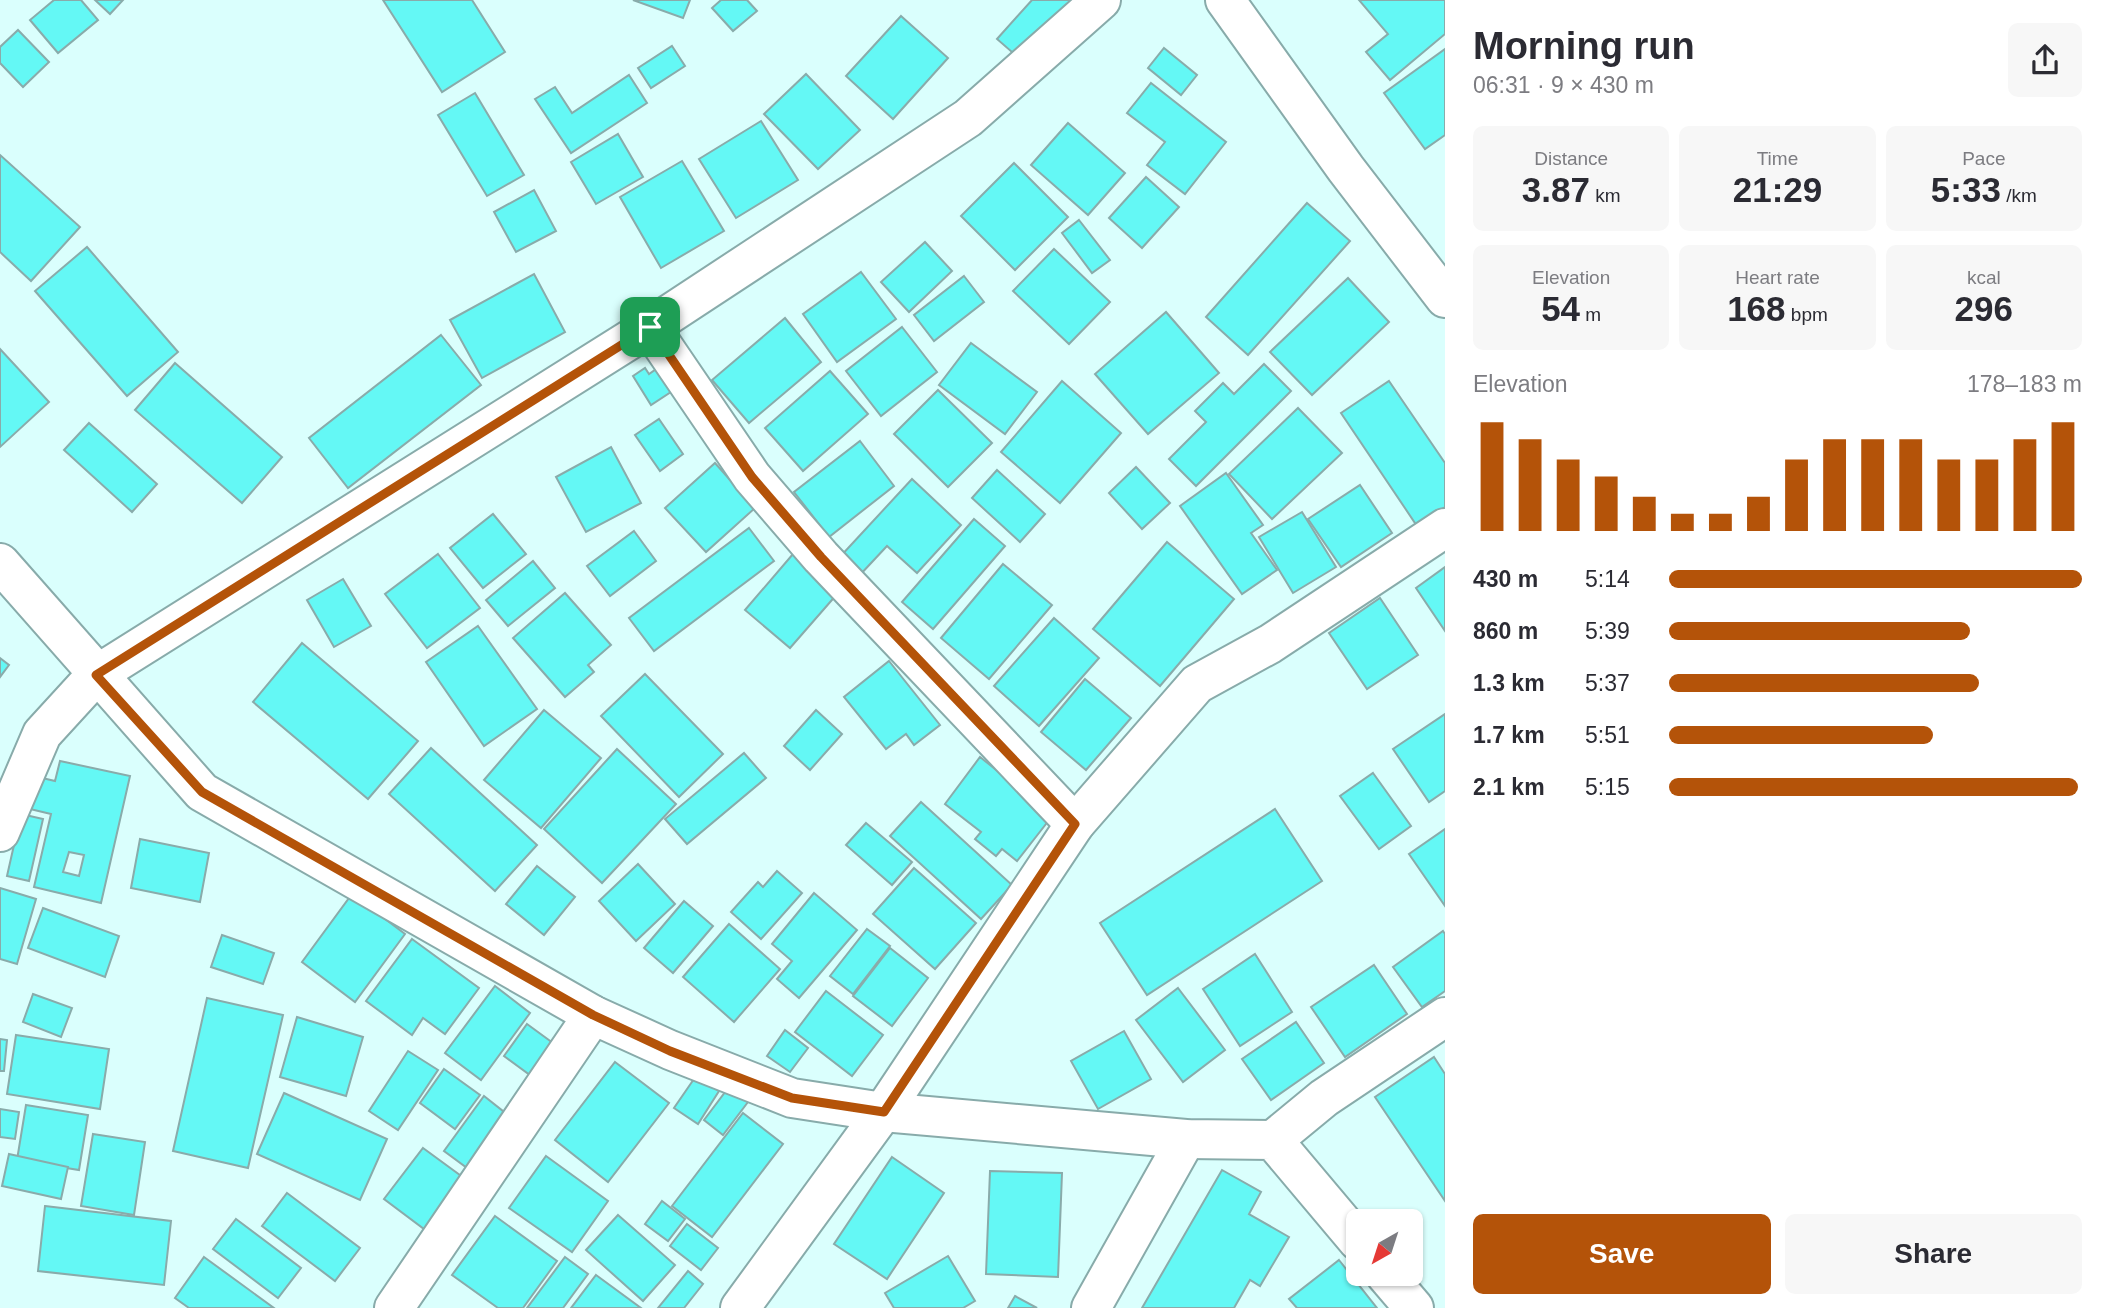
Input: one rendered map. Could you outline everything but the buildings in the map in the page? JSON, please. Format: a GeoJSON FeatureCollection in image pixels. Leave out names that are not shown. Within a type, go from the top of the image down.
{"type":"FeatureCollection","features":[{"type":"Feature","properties":{"kind":"street"},"geometry":{"type":"LineString","coordinates":[[0,832],[42,734],[96,675],[650,327],[968,118],[1101,0]]}},
{"type":"Feature","properties":{"kind":"street"},"geometry":{"type":"LineString","coordinates":[[1225,0],[1346,169],[1445,298]]}},
{"type":"Feature","properties":{"kind":"street"},"geometry":{"type":"LineString","coordinates":[[650,327],[752,477],[821,557],[1075,824]]}},
{"type":"Feature","properties":{"kind":"street"},"geometry":{"type":"LineString","coordinates":[[740,1308],[884,1112],[1075,824],[1198,684],[1270,644],[1445,528]]}},
{"type":"Feature","properties":{"kind":"street"},"geometry":{"type":"LineString","coordinates":[[0,563],[202,792],[593,1015],[670,1051],[792,1098],[884,1112],[1186,1139],[1273,1140],[1324,1098],[1445,1017]]}},
{"type":"Feature","properties":{"kind":"street"},"geometry":{"type":"LineString","coordinates":[[394,1308],[593,1015]]}},
{"type":"Feature","properties":{"kind":"street"},"geometry":{"type":"LineString","coordinates":[[1091,1308],[1186,1139]]}},
{"type":"Feature","properties":{"kind":"street"},"geometry":{"type":"LineString","coordinates":[[1273,1140],[1346,1227]]}},
{"type":"Feature","properties":{"kind":"street"},"geometry":{"type":"LineString","coordinates":[[1395,1286],[1414,1308]]}},
{"type":"Feature","properties":{"kind":"route"},"geometry":{"type":"LineString","coordinates":[[650,327],[752,477],[821,557],[1075,824],[884,1112],[792,1098],[670,1051],[593,1015],[202,792],[96,675],[650,327]]}}]}
